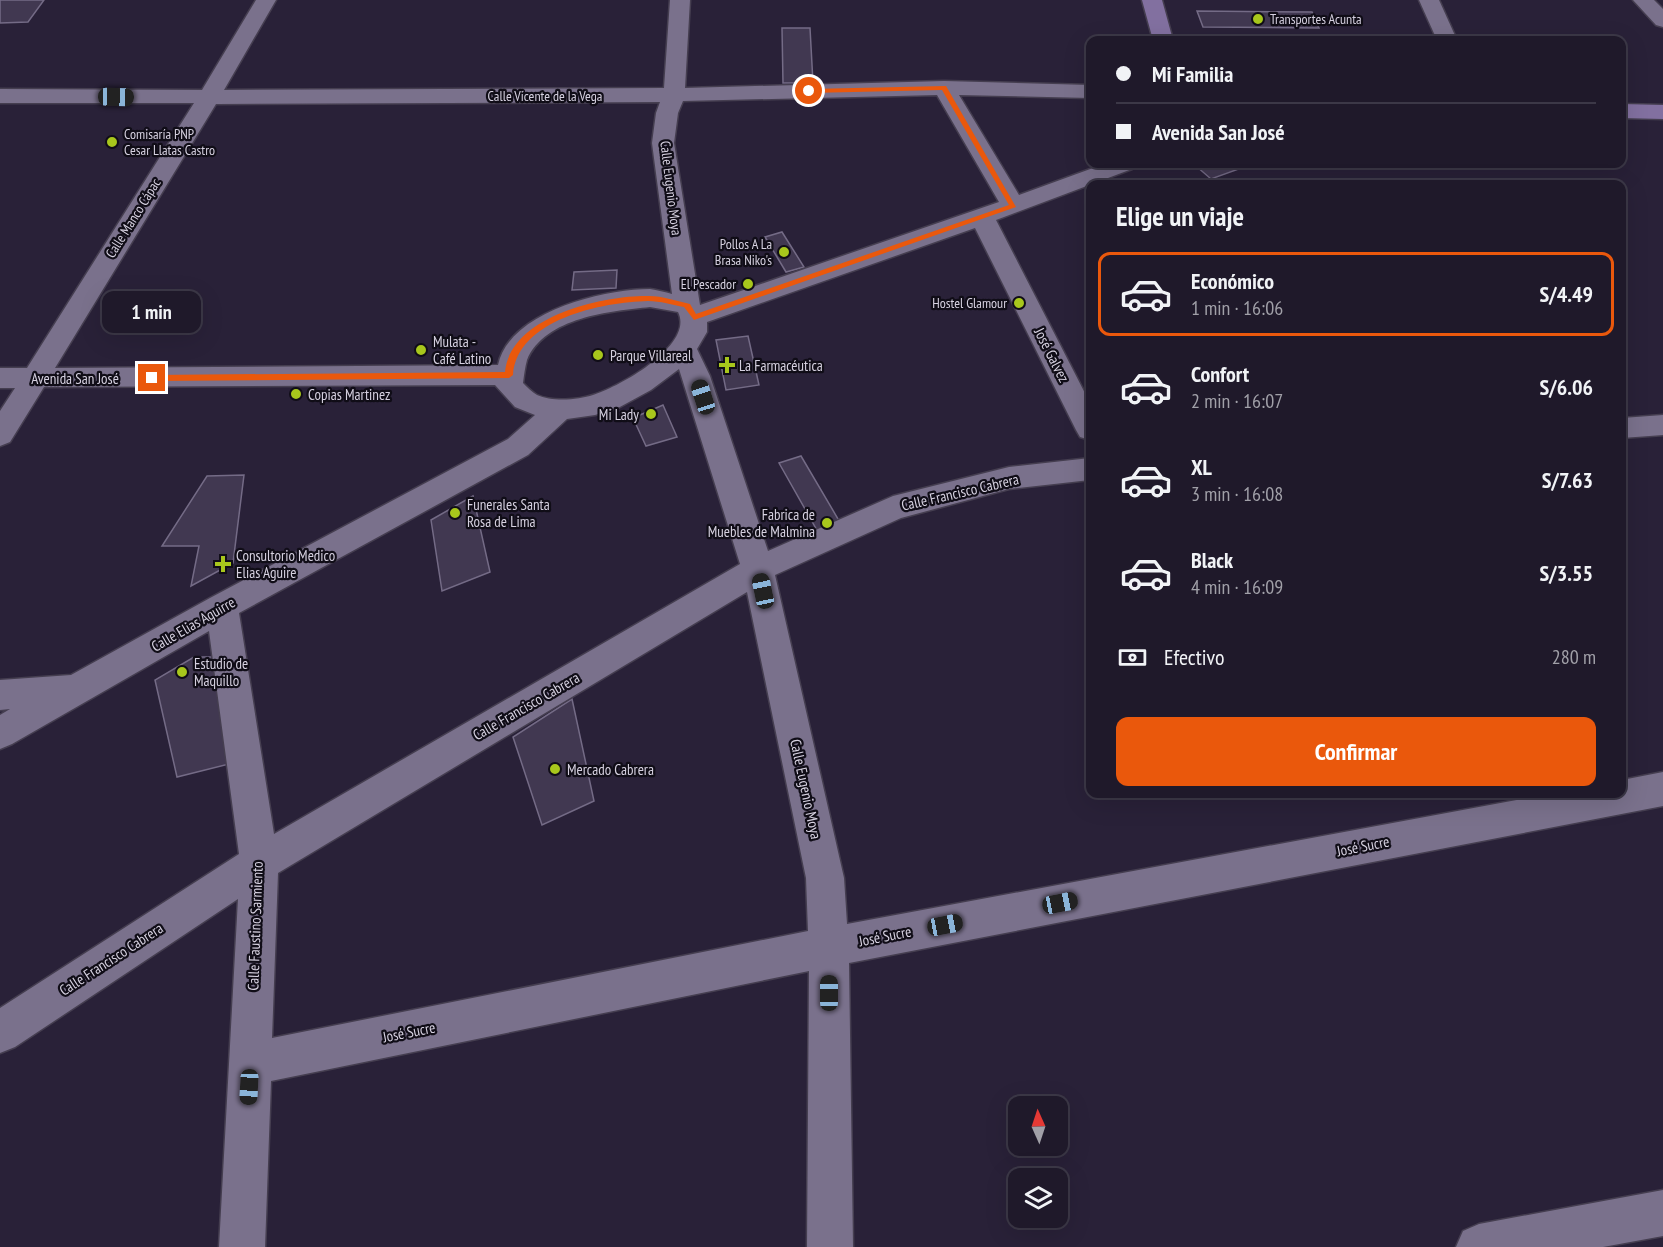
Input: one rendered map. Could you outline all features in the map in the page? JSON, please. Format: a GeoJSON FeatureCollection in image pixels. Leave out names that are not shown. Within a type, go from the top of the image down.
{"type":"FeatureCollection","features":[{"type":"Feature","properties":{"kind":"street","name":"Calle Manco Cápac"},"geometry":{"type":"LineString","coordinates":[[0,435],[32,379],[209,98],[266,0]]}},
{"type":"Feature","properties":{"kind":"street","name":"Calle Eugenio Moya"},"geometry":{"type":"LineString","coordinates":[[680,0],[674,95],[667,113],[663,142],[696,376],[758,569],[825,878],[829,947],[830,1247]]}},
{"type":"Feature","properties":{"kind":"street"},"geometry":{"type":"LineString","coordinates":[[1152,0],[1162,36]]}},
{"type":"Feature","properties":{"kind":"street"},"geometry":{"type":"LineString","coordinates":[[1429,0],[1445,36]]}},
{"type":"Feature","properties":{"kind":"street"},"geometry":{"type":"LineString","coordinates":[[1643,0],[1663,21]]}},
{"type":"Feature","properties":{"kind":"street","name":"Calle Vicente de la Vega"},"geometry":{"type":"LineString","coordinates":[[0,96],[209,98],[674,95],[944,88],[1086,91]]}},
{"type":"Feature","properties":{"kind":"street"},"geometry":{"type":"LineString","coordinates":[[944,88],[1013,206]]}},
{"type":"Feature","properties":{"kind":"street"},"geometry":{"type":"LineString","coordinates":[[1626,111],[1663,112]]}},
{"type":"Feature","properties":{"kind":"street"},"geometry":{"type":"LineString","coordinates":[[688,323],[650,298],[602,303],[564,314],[537,329],[522,344],[510,363],[509,385],[528,403],[560,409],[593,405],[631,391],[666,366],[688,323],[1113,168]]}},
{"type":"Feature","properties":{"kind":"street","name":"José Galvez"},"geometry":{"type":"LineString","coordinates":[[982,217],[1086,422]]}},
{"type":"Feature","properties":{"kind":"street","name":"Avenida San José"},"geometry":{"type":"LineString","coordinates":[[0,378],[509,375]]}},
{"type":"Feature","properties":{"kind":"street","name":"Calle Elias Aguirre"},"geometry":{"type":"LineString","coordinates":[[0,695],[79,689],[222,607],[518,447],[560,409]]}},
{"type":"Feature","properties":{"kind":"street"},"geometry":{"type":"LineString","coordinates":[[1626,428],[1663,425]]}},
{"type":"Feature","properties":{"kind":"street","name":"Calle Francisco Cabrera"},"geometry":{"type":"LineString","coordinates":[[0,1032],[259,863],[758,569],[893,508],[1009,478],[1086,469]]}},
{"type":"Feature","properties":{"kind":"street","name":"Calle Faustino Sarmiento"},"geometry":{"type":"LineString","coordinates":[[222,607],[259,863],[242,1247]]}},
{"type":"Feature","properties":{"kind":"street"},"geometry":{"type":"LineString","coordinates":[[0,733],[79,689]]}},
{"type":"Feature","properties":{"kind":"street","name":"José Sucre"},"geometry":{"type":"LineString","coordinates":[[1626,796],[1663,789]]}},
{"type":"Feature","properties":{"kind":"street","name":"José Sucre"},"geometry":{"type":"LineString","coordinates":[[250,1064],[829,947],[1615,798]]}},
{"type":"Feature","properties":{"kind":"street"},"geometry":{"type":"LineString","coordinates":[[1479,1247],[1663,1213]]}},
{"type":"Feature","properties":{"kind":"building"},"geometry":{"type":"Polygon","coordinates":[[[0,0],[44,0],[28,22],[0,23],[0,0]]]}},
{"type":"Feature","properties":{"kind":"building","name":"Transportes Acunta"},"geometry":{"type":"Polygon","coordinates":[[[1197,11],[1312,12],[1319,28],[1203,27],[1197,11]]]}},
{"type":"Feature","properties":{"kind":"building"},"geometry":{"type":"Polygon","coordinates":[[[782,28],[810,28],[813,83],[783,83],[782,28]]]}},
{"type":"Feature","properties":{"kind":"building"},"geometry":{"type":"Polygon","coordinates":[[[1198,168],[1242,168],[1211,179],[1198,168]]]}},
{"type":"Feature","properties":{"kind":"building","name":"Pollos A La Brasa Niko's"},"geometry":{"type":"Polygon","coordinates":[[[782,232],[804,267],[786,272],[765,237],[782,232]]]}},
{"type":"Feature","properties":{"kind":"building"},"geometry":{"type":"Polygon","coordinates":[[[617,270],[616,288],[572,290],[574,272],[617,270]]]}},
{"type":"Feature","properties":{"kind":"building"},"geometry":{"type":"Polygon","coordinates":[[[748,336],[759,385],[726,390],[716,340],[748,336]]]}},
{"type":"Feature","properties":{"kind":"building"},"geometry":{"type":"Polygon","coordinates":[[[663,405],[677,437],[646,446],[633,418],[663,405]]]}},
{"type":"Feature","properties":{"kind":"building"},"geometry":{"type":"Polygon","coordinates":[[[801,456],[841,524],[818,532],[779,463],[801,456]]]}},
{"type":"Feature","properties":{"kind":"building"},"geometry":{"type":"Polygon","coordinates":[[[244,475],[233,563],[191,586],[199,546],[162,546],[207,476],[244,475]]]}},
{"type":"Feature","properties":{"kind":"building"},"geometry":{"type":"Polygon","coordinates":[[[473,496],[490,572],[442,591],[431,520],[473,496]]]}},
{"type":"Feature","properties":{"kind":"building"},"geometry":{"type":"Polygon","coordinates":[[[194,657],[213,657],[237,762],[177,777],[155,680],[194,657]]]}},
{"type":"Feature","properties":{"kind":"building","name":"Mercado Cabrera"},"geometry":{"type":"Polygon","coordinates":[[[572,699],[594,801],[542,825],[513,737],[572,699]]]}},
{"type":"Feature","properties":{"kind":"place","name":"Transportes Acunta"},"geometry":{"type":"Point","coordinates":[1258,19]}},
{"type":"Feature","properties":{"kind":"place","name":"Comisaría PNP Cesar Llatas Castro"},"geometry":{"type":"Point","coordinates":[112,142]}},
{"type":"Feature","properties":{"kind":"place","name":"Pollos A La Brasa Niko's"},"geometry":{"type":"Point","coordinates":[784,252]}},
{"type":"Feature","properties":{"kind":"place","name":"El Pescador"},"geometry":{"type":"Point","coordinates":[748,284]}},
{"type":"Feature","properties":{"kind":"place","name":"Hostel Glamour"},"geometry":{"type":"Point","coordinates":[1019,303]}},
{"type":"Feature","properties":{"kind":"place","name":"Mulata - Café Latino"},"geometry":{"type":"Point","coordinates":[421,350]}},
{"type":"Feature","properties":{"kind":"place","name":"Parque Villareal"},"geometry":{"type":"Point","coordinates":[598,355]}},
{"type":"Feature","properties":{"kind":"place","name":"La Farmacéutica"},"geometry":{"type":"Point","coordinates":[727,365]}},
{"type":"Feature","properties":{"kind":"place","name":"Copias Martinez"},"geometry":{"type":"Point","coordinates":[296,394]}},
{"type":"Feature","properties":{"kind":"place","name":"Mi Lady"},"geometry":{"type":"Point","coordinates":[651,414]}},
{"type":"Feature","properties":{"kind":"place","name":"Funerales Santa Rosa de Lima"},"geometry":{"type":"Point","coordinates":[455,513]}},
{"type":"Feature","properties":{"kind":"place","name":"Fabrica de Muebles de Malmina"},"geometry":{"type":"Point","coordinates":[827,523]}},
{"type":"Feature","properties":{"kind":"place","name":"Consultorio Medico Elias Aguire"},"geometry":{"type":"Point","coordinates":[223,564]}},
{"type":"Feature","properties":{"kind":"place","name":"Estudio de Maquillo"},"geometry":{"type":"Point","coordinates":[182,672]}},
{"type":"Feature","properties":{"kind":"place","name":"Mercado Cabrera"},"geometry":{"type":"Point","coordinates":[555,769]}},
{"type":"Feature","properties":{"kind":"route"},"geometry":{"type":"LineString","coordinates":[[152,378],[509,375],[510,363],[522,344],[537,329],[564,314],[602,303],[650,298],[687,305],[694,317],[1013,206],[944,88],[809,91]]}}]}
